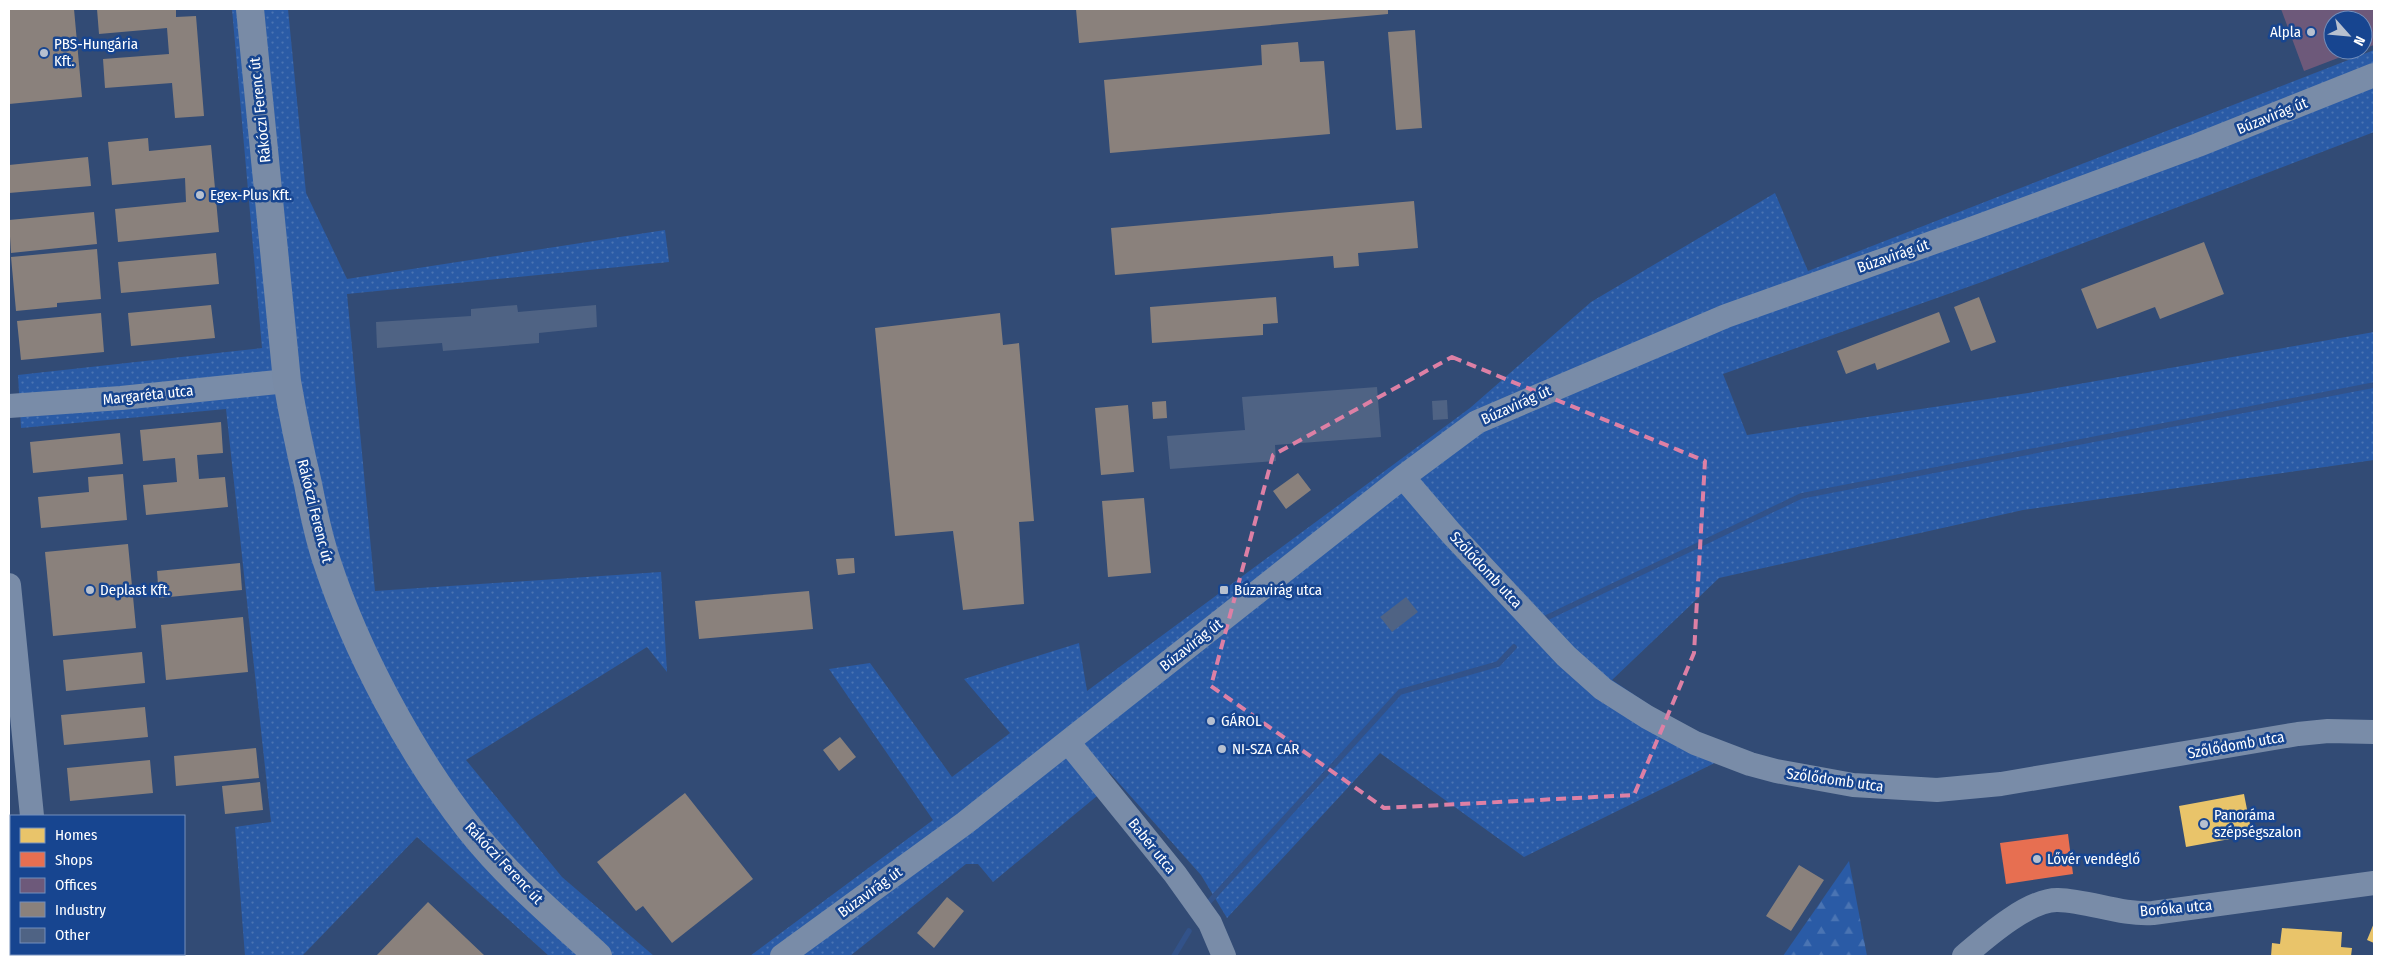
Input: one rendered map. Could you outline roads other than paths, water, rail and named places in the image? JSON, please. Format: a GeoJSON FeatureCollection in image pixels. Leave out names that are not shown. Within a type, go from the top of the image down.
{"type":"FeatureCollection","features":[{"type":"Feature","properties":{"kind":"main road","name":"Rákóczi Ferenc út"},"geometry":{"type":"LineString","coordinates":[[250,9],[287,380],[294,426],[327,563],[375,678],[417,751],[469,828],[531,894],[598,956]]}},
{"type":"Feature","properties":{"kind":"street","name":"Búzavirág út"},"geometry":{"type":"LineString","coordinates":[[782,956],[966,823],[1403,477],[1477,422],[1726,316],[2162,159],[2374,75]]}},
{"type":"Feature","properties":{"kind":"street","name":"Margaréta utca"},"geometry":{"type":"LineString","coordinates":[[9,406],[121,398],[287,380]]}},
{"type":"Feature","properties":{"kind":"street","name":"Szőlődomb utca"},"geometry":{"type":"LineString","coordinates":[[1403,477],[1451,533],[1566,656],[1603,689],[1647,717],[1695,743],[1750,764],[1776,771],[1853,785],[1937,790],[2001,784],[2298,734],[2374,732]]}},
{"type":"Feature","properties":{"kind":"street"},"geometry":{"type":"LineString","coordinates":[[9,585],[19,777],[32,815]]}},
{"type":"Feature","properties":{"kind":"street","name":"Babér utca"},"geometry":{"type":"LineString","coordinates":[[1068,742],[1175,874],[1210,922],[1224,956]]}},
{"type":"Feature","properties":{"kind":"street","name":"Boróka utca"},"geometry":{"type":"LineString","coordinates":[[1964,956],[1988,936],[2035,905],[2047,901],[2072,901],[2121,911],[2153,913],[2374,883]]}},
{"type":"Feature","properties":{"kind":"waterway"},"geometry":{"type":"LineString","coordinates":[[1546,618],[1801,496],[2374,385]]}},
{"type":"Feature","properties":{"kind":"waterway"},"geometry":{"type":"LineString","coordinates":[[1209,902],[1400,692],[1498,664],[1514,647]]}},
{"type":"Feature","properties":{"kind":"waterway"},"geometry":{"type":"LineString","coordinates":[[1174,956],[1189,931]]}},
{"type":"Feature","properties":{"kind":"place","name":"Alpla"},"geometry":{"type":"Point","coordinates":[2311,32]}},
{"type":"Feature","properties":{"kind":"place","name":"PBS-Hungária Kft."},"geometry":{"type":"Point","coordinates":[44,53]}},
{"type":"Feature","properties":{"kind":"place","name":"Egex-Plus Kft."},"geometry":{"type":"Point","coordinates":[200,195]}},
{"type":"Feature","properties":{"kind":"place","name":"Deplast Kft."},"geometry":{"type":"Point","coordinates":[90,590]}},
{"type":"Feature","properties":{"kind":"place","name":"Búzavirág utca"},"geometry":{"type":"Point","coordinates":[1224,590]}},
{"type":"Feature","properties":{"kind":"place","name":"GÁROL"},"geometry":{"type":"Point","coordinates":[1211,721]}},
{"type":"Feature","properties":{"kind":"place","name":"NI-SZA CAR"},"geometry":{"type":"Point","coordinates":[1222,749]}},
{"type":"Feature","properties":{"kind":"place","name":"Panoráma szépségszalon"},"geometry":{"type":"Point","coordinates":[2204,824]}},
{"type":"Feature","properties":{"kind":"place","name":"Lővér vendéglő"},"geometry":{"type":"Point","coordinates":[2037,859]}}]}
